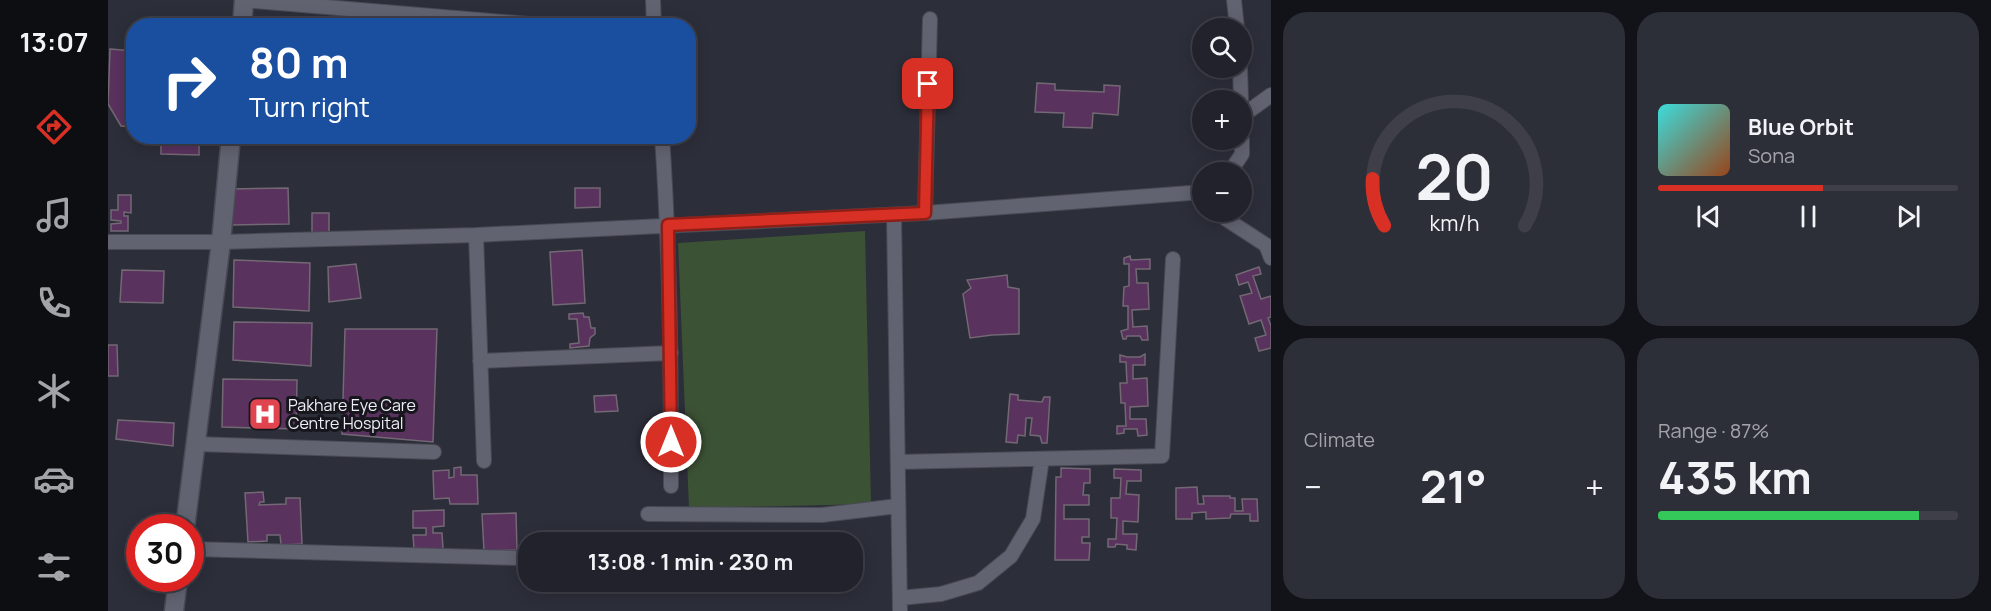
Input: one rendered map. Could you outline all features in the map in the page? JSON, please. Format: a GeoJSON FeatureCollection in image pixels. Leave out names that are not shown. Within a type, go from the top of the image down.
{"type":"FeatureCollection","features":[{"type":"Feature","properties":{"kind":"street"},"geometry":{"type":"LineString","coordinates":[[242,18],[243,0],[457,18]]}},
{"type":"Feature","properties":{"kind":"street"},"geometry":{"type":"LineString","coordinates":[[653,0],[654,18]]}},
{"type":"Feature","properties":{"kind":"street"},"geometry":{"type":"LineString","coordinates":[[1234,0],[1236,18]]}},
{"type":"Feature","properties":{"kind":"street"},"geometry":{"type":"LineString","coordinates":[[925,213],[930,19]]}},
{"type":"Feature","properties":{"kind":"street"},"geometry":{"type":"LineString","coordinates":[[1252,109],[1271,95]]}},
{"type":"Feature","properties":{"kind":"street"},"geometry":{"type":"LineString","coordinates":[[187,514],[221,242],[230,144]]}},
{"type":"Feature","properties":{"kind":"street"},"geometry":{"type":"LineString","coordinates":[[663,144],[668,225],[671,486]]}},
{"type":"Feature","properties":{"kind":"street"},"geometry":{"type":"LineString","coordinates":[[108,242],[221,242],[476,235],[894,215],[1192,193]]}},
{"type":"Feature","properties":{"kind":"street"},"geometry":{"type":"LineString","coordinates":[[894,215],[900,605],[978,583],[1011,556],[1033,519],[1042,459]]}},
{"type":"Feature","properties":{"kind":"street"},"geometry":{"type":"LineString","coordinates":[[1230,222],[1269,249]]}},
{"type":"Feature","properties":{"kind":"street"},"geometry":{"type":"LineString","coordinates":[[476,235],[484,461]]}},
{"type":"Feature","properties":{"kind":"street"},"geometry":{"type":"LineString","coordinates":[[898,462],[1162,456],[1173,259]]}},
{"type":"Feature","properties":{"kind":"street"},"geometry":{"type":"LineString","coordinates":[[480,361],[671,353]]}},
{"type":"Feature","properties":{"kind":"street"},"geometry":{"type":"LineString","coordinates":[[196,444],[434,452]]}},
{"type":"Feature","properties":{"kind":"street"},"geometry":{"type":"LineString","coordinates":[[648,514],[822,515],[898,506]]}},
{"type":"Feature","properties":{"kind":"street"},"geometry":{"type":"LineString","coordinates":[[204,549],[518,558]]}},
{"type":"Feature","properties":{"kind":"street"},"geometry":{"type":"LineString","coordinates":[[174,611],[176,592]]}},
{"type":"Feature","properties":{"kind":"green space"},"geometry":{"type":"Polygon","coordinates":[[[865,231],[871,504],[689,508],[678,243],[865,231]]]}},
{"type":"Feature","properties":{"kind":"building"},"geometry":{"type":"Polygon","coordinates":[[[110,49],[126,50],[126,126],[121,126],[108,104],[110,49]]]}},
{"type":"Feature","properties":{"kind":"building"},"geometry":{"type":"Polygon","coordinates":[[[1037,83],[1055,84],[1055,90],[1104,92],[1104,85],[1120,86],[1118,115],[1093,113],[1092,128],[1063,127],[1064,113],[1035,112],[1037,83]]]}},
{"type":"Feature","properties":{"kind":"building"},"geometry":{"type":"Polygon","coordinates":[[[161,144],[199,144],[199,155],[161,154],[161,144]]]}},
{"type":"Feature","properties":{"kind":"building"},"geometry":{"type":"Polygon","coordinates":[[[288,188],[289,224],[231,225],[231,189],[288,188]]]}},
{"type":"Feature","properties":{"kind":"building"},"geometry":{"type":"Polygon","coordinates":[[[575,188],[600,188],[600,207],[575,208],[575,188]]]}},
{"type":"Feature","properties":{"kind":"building"},"geometry":{"type":"Polygon","coordinates":[[[118,195],[131,195],[131,213],[124,212],[124,216],[128,216],[128,231],[111,231],[111,224],[121,223],[121,221],[111,220],[111,210],[118,210],[118,195]]]}},
{"type":"Feature","properties":{"kind":"building"},"geometry":{"type":"Polygon","coordinates":[[[312,213],[329,213],[329,235],[312,236],[312,213]]]}},
{"type":"Feature","properties":{"kind":"building"},"geometry":{"type":"Polygon","coordinates":[[[582,250],[585,303],[553,305],[550,252],[582,250]]]}},
{"type":"Feature","properties":{"kind":"building"},"geometry":{"type":"Polygon","coordinates":[[[1130,256],[1131,260],[1150,259],[1150,269],[1136,269],[1137,283],[1148,283],[1149,309],[1132,310],[1133,327],[1147,326],[1148,340],[1142,340],[1140,336],[1127,336],[1123,339],[1121,331],[1128,329],[1128,306],[1123,306],[1124,287],[1129,286],[1129,264],[1124,264],[1124,258],[1130,256]]]}},
{"type":"Feature","properties":{"kind":"building"},"geometry":{"type":"Polygon","coordinates":[[[234,260],[310,263],[309,311],[233,307],[234,260]]]}},
{"type":"Feature","properties":{"kind":"building"},"geometry":{"type":"Polygon","coordinates":[[[356,264],[361,298],[329,302],[328,267],[356,264]]]}},
{"type":"Feature","properties":{"kind":"building"},"geometry":{"type":"Polygon","coordinates":[[[1259,267],[1261,274],[1253,276],[1261,299],[1271,296],[1271,317],[1268,318],[1271,326],[1271,348],[1259,351],[1255,338],[1266,335],[1261,320],[1249,324],[1240,296],[1252,293],[1248,282],[1239,285],[1236,275],[1259,267]]]}},
{"type":"Feature","properties":{"kind":"building"},"geometry":{"type":"Polygon","coordinates":[[[122,270],[164,271],[163,303],[120,302],[122,270]]]}},
{"type":"Feature","properties":{"kind":"building"},"geometry":{"type":"Polygon","coordinates":[[[1007,275],[1008,287],[1019,289],[1019,334],[970,338],[963,294],[971,288],[967,280],[1007,275]]]}},
{"type":"Feature","properties":{"kind":"building"},"geometry":{"type":"Polygon","coordinates":[[[583,313],[584,317],[589,317],[591,328],[595,328],[595,334],[590,338],[589,346],[570,348],[570,344],[579,343],[577,319],[569,319],[569,314],[583,313]]]}},
{"type":"Feature","properties":{"kind":"building"},"geometry":{"type":"Polygon","coordinates":[[[234,322],[312,323],[311,366],[233,360],[234,322]]]}},
{"type":"Feature","properties":{"kind":"building"},"geometry":{"type":"Polygon","coordinates":[[[345,329],[437,329],[433,442],[342,434],[345,329]]]}},
{"type":"Feature","properties":{"kind":"building"},"geometry":{"type":"Polygon","coordinates":[[[108,345],[117,345],[118,376],[108,376],[108,345]]]}},
{"type":"Feature","properties":{"kind":"building"},"geometry":{"type":"Polygon","coordinates":[[[1145,354],[1145,365],[1133,365],[1133,379],[1147,378],[1148,406],[1130,407],[1130,419],[1146,419],[1147,435],[1138,436],[1137,429],[1124,429],[1124,433],[1117,434],[1117,426],[1126,426],[1125,403],[1121,403],[1120,383],[1127,383],[1126,362],[1120,362],[1120,355],[1140,357],[1145,354]]]}},
{"type":"Feature","properties":{"kind":"building"},"geometry":{"type":"Polygon","coordinates":[[[223,379],[297,380],[296,429],[222,427],[223,379]]]}},
{"type":"Feature","properties":{"kind":"building"},"geometry":{"type":"Polygon","coordinates":[[[1010,394],[1018,395],[1018,400],[1042,402],[1044,397],[1050,397],[1047,443],[1042,443],[1040,436],[1030,435],[1032,418],[1026,418],[1025,436],[1018,435],[1017,443],[1006,442],[1010,394]]]}},
{"type":"Feature","properties":{"kind":"building"},"geometry":{"type":"Polygon","coordinates":[[[616,395],[618,411],[595,412],[594,396],[616,395]]]}},
{"type":"Feature","properties":{"kind":"building"},"geometry":{"type":"Polygon","coordinates":[[[118,420],[174,423],[173,446],[116,439],[118,420]]]}},
{"type":"Feature","properties":{"kind":"building"},"geometry":{"type":"Polygon","coordinates":[[[461,467],[461,475],[477,475],[478,504],[450,504],[449,498],[434,499],[433,471],[449,470],[449,478],[454,477],[454,468],[461,467]]]}},
{"type":"Feature","properties":{"kind":"building"},"geometry":{"type":"Polygon","coordinates":[[[1061,468],[1090,469],[1090,483],[1084,483],[1083,495],[1089,495],[1089,505],[1064,505],[1064,519],[1089,519],[1089,537],[1082,537],[1082,543],[1090,543],[1089,560],[1055,560],[1056,477],[1061,477],[1061,468]]]}},
{"type":"Feature","properties":{"kind":"building"},"geometry":{"type":"Polygon","coordinates":[[[1114,469],[1141,470],[1141,481],[1127,481],[1126,494],[1139,495],[1138,522],[1123,521],[1123,534],[1137,534],[1136,550],[1127,549],[1127,545],[1116,544],[1115,547],[1108,547],[1108,539],[1116,539],[1117,518],[1111,518],[1111,498],[1120,498],[1121,478],[1114,478],[1114,469]]]}},
{"type":"Feature","properties":{"kind":"building"},"geometry":{"type":"Polygon","coordinates":[[[1197,487],[1198,504],[1204,504],[1203,496],[1230,496],[1230,498],[1235,498],[1235,511],[1243,511],[1242,499],[1257,499],[1258,521],[1250,521],[1250,514],[1231,514],[1230,518],[1206,519],[1206,512],[1192,513],[1192,519],[1176,519],[1176,488],[1197,487]]]}},
{"type":"Feature","properties":{"kind":"building"},"geometry":{"type":"Polygon","coordinates":[[[263,492],[264,502],[260,502],[259,505],[286,504],[286,498],[300,498],[302,544],[281,545],[280,535],[267,535],[267,541],[248,542],[245,493],[263,492]]]}},
{"type":"Feature","properties":{"kind":"building"},"geometry":{"type":"Polygon","coordinates":[[[444,510],[444,526],[433,527],[433,533],[442,533],[443,549],[414,549],[413,535],[426,535],[426,528],[413,528],[413,511],[444,510]]]}},
{"type":"Feature","properties":{"kind":"building"},"geometry":{"type":"Polygon","coordinates":[[[516,513],[517,550],[484,551],[482,514],[516,513]]]}},
{"type":"Feature","properties":{"kind":"place","name":"Pakhare Eye Care Centre Hospital"},"geometry":{"type":"Point","coordinates":[265,414]}},
{"type":"Feature","properties":{"kind":"route"},"geometry":{"type":"LineString","coordinates":[[671,442],[668,225],[925,213],[928,84]]}}]}
